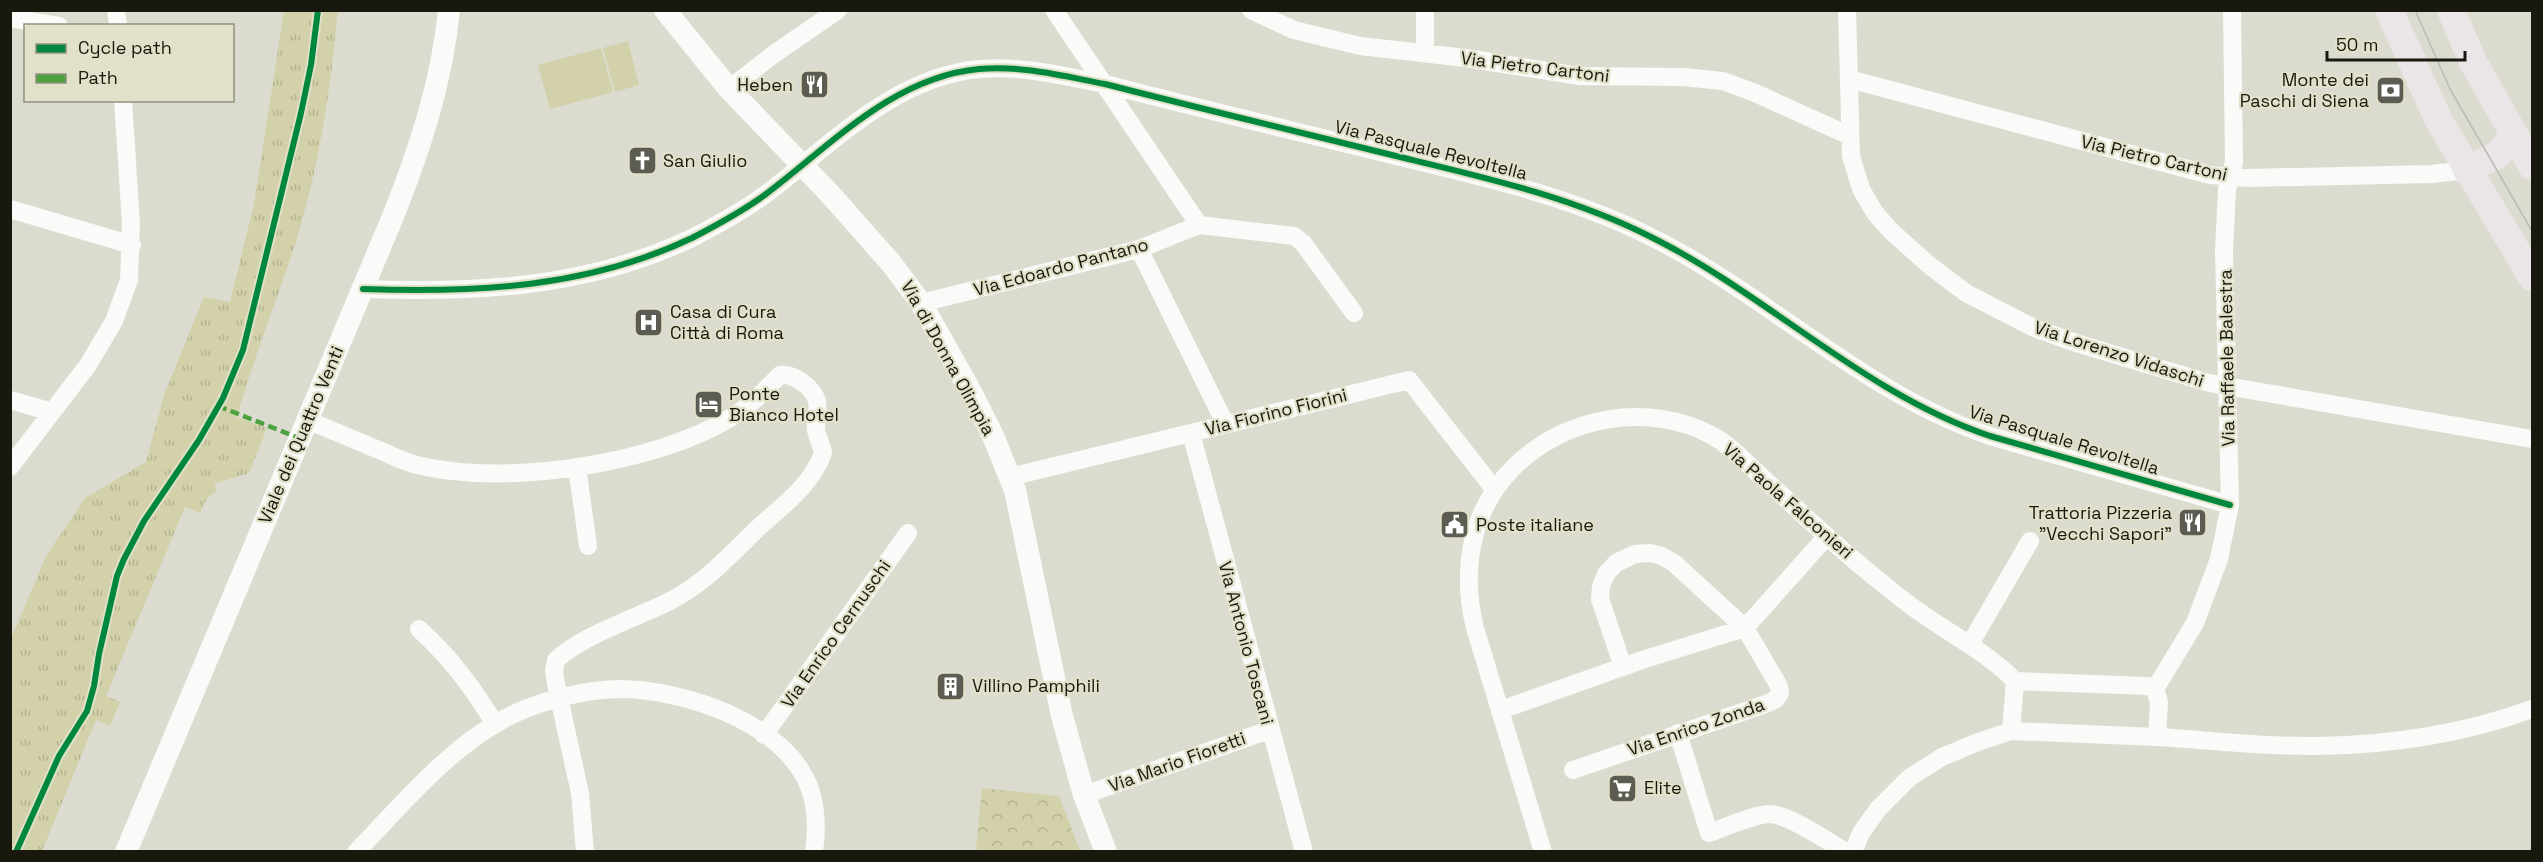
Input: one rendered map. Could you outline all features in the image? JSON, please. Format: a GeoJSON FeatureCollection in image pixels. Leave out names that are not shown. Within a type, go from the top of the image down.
{"type":"FeatureCollection","features":[{"type":"Feature","properties":{"kind":"main road"},"geometry":{"type":"LineString","coordinates":[[2389,10],[2438,119],[2532,277]]}},
{"type":"Feature","properties":{"kind":"main road"},"geometry":{"type":"LineString","coordinates":[[2451,10],[2468,51],[2532,166]]}},
{"type":"Feature","properties":{"kind":"main road"},"geometry":{"type":"LineString","coordinates":[[2467,170],[2497,155],[2515,135]]}},
{"type":"Feature","properties":{"kind":"street","name":"Viale dei Quattro Venti"},"geometry":{"type":"LineString","coordinates":[[126,852],[394,214],[426,125],[443,56],[449,10]]}},
{"type":"Feature","properties":{"kind":"street","name":"Via di Donna Olimpia"},"geometry":{"type":"LineString","coordinates":[[665,10],[729,89],[871,238],[921,303],[971,392],[1010,477],[1021,514],[1062,716],[1084,795],[1106,852]]}},
{"type":"Feature","properties":{"kind":"street"},"geometry":{"type":"LineString","coordinates":[[729,89],[774,54],[838,10]]}},
{"type":"Feature","properties":{"kind":"street"},"geometry":{"type":"LineString","coordinates":[[1054,10],[1199,225],[1294,236],[1303,243],[1354,313]]}},
{"type":"Feature","properties":{"kind":"street","name":"Via Pietro Cartoni"},"geometry":{"type":"LineString","coordinates":[[1251,10],[1294,30],[1334,42],[1579,76],[1683,77],[1723,81],[1742,87],[1850,136]]}},
{"type":"Feature","properties":{"kind":"street"},"geometry":{"type":"LineString","coordinates":[[1425,10],[1425,53]]}},
{"type":"Feature","properties":{"kind":"street","name":"Via Lorenzo Vidaschi"},"geometry":{"type":"LineString","coordinates":[[1847,10],[1851,156],[1856,178],[1875,213],[1908,248],[1966,293],[2014,319],[2076,343],[2228,386],[2532,439]]}},
{"type":"Feature","properties":{"kind":"street","name":"Via Raffaele Balestra"},"geometry":{"type":"LineString","coordinates":[[2155,689],[2195,623],[2219,559],[2230,505],[2224,251],[2225,205],[2234,162],[2232,10]]}},
{"type":"Feature","properties":{"kind":"street"},"geometry":{"type":"LineString","coordinates":[[10,18],[47,24]]}},
{"type":"Feature","properties":{"kind":"street","name":"Via Pasquale Revoltella"},"geometry":{"type":"LineString","coordinates":[[363,288],[477,290],[548,283],[598,273],[663,251],[720,223],[766,194],[862,117],[903,94],[945,76],[977,69],[1011,68],[1105,84],[1487,178],[1596,214],[1666,244],[1771,309],[1885,385],[1954,422],[1990,436],[2230,505]]}},
{"type":"Feature","properties":{"kind":"street","name":"Via Pietro Cartoni"},"geometry":{"type":"LineString","coordinates":[[1849,79],[2210,175],[2229,178],[2431,174],[2467,170]]}},
{"type":"Feature","properties":{"kind":"street"},"geometry":{"type":"LineString","coordinates":[[10,467],[88,365],[114,321],[129,280],[132,245],[123,102]]}},
{"type":"Feature","properties":{"kind":"street"},"geometry":{"type":"LineString","coordinates":[[10,209],[132,245]]}},
{"type":"Feature","properties":{"kind":"street","name":"Via Edoardo Pantano"},"geometry":{"type":"LineString","coordinates":[[921,303],[1139,249],[1199,225]]}},
{"type":"Feature","properties":{"kind":"street"},"geometry":{"type":"LineString","coordinates":[[1139,249],[1225,423]]}},
{"type":"Feature","properties":{"kind":"street"},"geometry":{"type":"LineString","coordinates":[[307,420],[412,464],[436,469],[506,474],[577,467],[650,451],[720,423],[743,410],[780,375],[796,378],[816,399],[817,432],[823,453],[814,473],[799,491],[697,585],[561,655],[556,660],[554,668],[559,699],[580,793],[585,852]]}},
{"type":"Feature","properties":{"kind":"street","name":"Via Fiorino Fiorini"},"geometry":{"type":"LineString","coordinates":[[1010,477],[1409,380],[1494,489]]}},
{"type":"Feature","properties":{"kind":"street"},"geometry":{"type":"LineString","coordinates":[[10,400],[52,412]]}},
{"type":"Feature","properties":{"kind":"street","name":"Via Paola Falconieri"},"geometry":{"type":"LineString","coordinates":[[1543,852],[1475,628],[1468,580],[1471,547],[1482,514],[1494,489],[1515,466],[1556,437],[1583,426],[1611,419],[1653,418],[1691,427],[1724,444],[1827,536],[1908,604],[1998,664],[2015,681]]}},
{"type":"Feature","properties":{"kind":"street","name":"Via Antonio Toscani"},"geometry":{"type":"LineString","coordinates":[[1191,433],[1269,730],[1304,852]]}},
{"type":"Feature","properties":{"kind":"street"},"geometry":{"type":"LineString","coordinates":[[577,467],[588,546]]}},
{"type":"Feature","properties":{"kind":"street","name":"Via Enrico Cernuschi"},"geometry":{"type":"LineString","coordinates":[[764,735],[908,532]]}},
{"type":"Feature","properties":{"kind":"street"},"geometry":{"type":"LineString","coordinates":[[1501,710],[1745,628],[1827,536]]}},
{"type":"Feature","properties":{"kind":"street"},"geometry":{"type":"LineString","coordinates":[[1970,644],[2030,541]]}},
{"type":"Feature","properties":{"kind":"street"},"geometry":{"type":"LineString","coordinates":[[1623,668],[1600,599],[1601,586],[1612,567],[1635,554],[1655,554],[1674,563],[1745,628]]}},
{"type":"Feature","properties":{"kind":"street","name":"Via Enrico Zonda"},"geometry":{"type":"LineString","coordinates":[[1574,770],[1775,700],[1780,693],[1779,686],[1745,628]]}},
{"type":"Feature","properties":{"kind":"street"},"geometry":{"type":"LineString","coordinates":[[419,629],[441,649],[464,676],[495,724]]}},
{"type":"Feature","properties":{"kind":"street"},"geometry":{"type":"LineString","coordinates":[[2011,731],[2015,681],[2148,686],[2155,689],[2159,702],[2157,737]]}},
{"type":"Feature","properties":{"kind":"street"},"geometry":{"type":"LineString","coordinates":[[356,852],[445,763],[495,724],[520,711],[559,699],[604,690],[656,692],[687,699],[723,712],[764,735],[792,759],[810,789],[816,822],[814,852]]}},
{"type":"Feature","properties":{"kind":"street"},"geometry":{"type":"LineString","coordinates":[[1852,852],[1861,833],[1878,809],[1909,778],[1942,757],[2011,731],[2306,746],[2385,743],[2458,731],[2532,709]]}},
{"type":"Feature","properties":{"kind":"street","name":"Via Mario Fioretti"},"geometry":{"type":"LineString","coordinates":[[1084,795],[1269,730]]}},
{"type":"Feature","properties":{"kind":"street"},"geometry":{"type":"LineString","coordinates":[[1678,732],[1709,833],[1762,815],[1772,814],[1789,820],[1846,852]]}},
{"type":"Feature","properties":{"kind":"green space"},"geometry":{"type":"Polygon","coordinates":[[[284,11],[338,11],[323,127],[312,181],[291,258],[237,417],[267,428],[249,473],[214,484],[217,491],[207,498],[200,513],[185,507],[106,696],[120,702],[110,726],[96,720],[42,851],[11,851],[11,639],[46,556],[85,498],[146,462],[164,395],[204,297],[230,302],[254,204],[284,11]]]}},
{"type":"Feature","properties":{"kind":"green space"},"geometry":{"type":"Polygon","coordinates":[[[628,41],[639,85],[615,92],[603,48],[628,41]]]}},
{"type":"Feature","properties":{"kind":"green space"},"geometry":{"type":"Polygon","coordinates":[[[601,48],[613,92],[550,109],[538,65],[601,48]]]}},
{"type":"Feature","properties":{"kind":"green space"},"geometry":{"type":"Polygon","coordinates":[[[982,788],[1059,796],[1080,851],[999,852],[976,849],[982,788]]]}},
{"type":"Feature","properties":{"kind":"tram line"},"geometry":{"type":"LineString","coordinates":[[2415,10],[2450,89],[2532,231]]}},
{"type":"Feature","properties":{"kind":"marked path"},"geometry":{"type":"LineString","coordinates":[[218,406],[299,438]]}},
{"type":"Feature","properties":{"kind":"cycle path"},"geometry":{"type":"LineString","coordinates":[[16,852],[59,756],[87,711],[117,576],[124,559],[144,521],[199,440],[223,398],[243,350],[301,113],[311,65],[318,10]]}},
{"type":"Feature","properties":{"kind":"cycle path"},"geometry":{"type":"LineString","coordinates":[[363,289],[448,290],[531,284],[612,268],[652,255],[692,238],[748,206],[864,116],[918,85],[948,75],[979,69],[1026,70],[1105,84],[1462,172],[1591,211],[1653,238],[1696,261],[1859,370],[1901,396],[1944,418],[1990,436],[2230,505]]}},
{"type":"Feature","properties":{"kind":"place","name":"Heben"},"geometry":{"type":"Point","coordinates":[814,85]}},
{"type":"Feature","properties":{"kind":"place","name":"Monte dei Paschi di Siena"},"geometry":{"type":"Point","coordinates":[2390,90]}},
{"type":"Feature","properties":{"kind":"place","name":"San Giulio"},"geometry":{"type":"Point","coordinates":[642,161]}},
{"type":"Feature","properties":{"kind":"place","name":"Casa di Cura Città di Roma"},"geometry":{"type":"Point","coordinates":[649,322]}},
{"type":"Feature","properties":{"kind":"place","name":"Ponte Bianco Hotel"},"geometry":{"type":"Point","coordinates":[708,404]}},
{"type":"Feature","properties":{"kind":"place","name":"Trattoria Pizzeria \"Vecchi Sapori\""},"geometry":{"type":"Point","coordinates":[2193,523]}},
{"type":"Feature","properties":{"kind":"place","name":"Poste italiane"},"geometry":{"type":"Point","coordinates":[1455,525]}},
{"type":"Feature","properties":{"kind":"place","name":"Villino Pamphili"},"geometry":{"type":"Point","coordinates":[951,686]}},
{"type":"Feature","properties":{"kind":"place","name":"Elite"},"geometry":{"type":"Point","coordinates":[1623,788]}}]}
